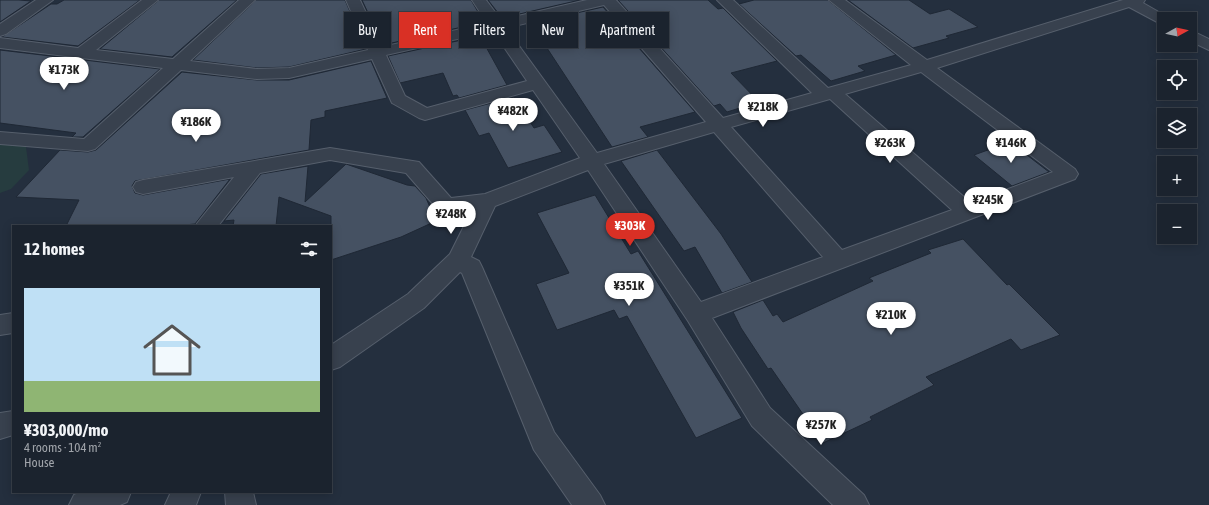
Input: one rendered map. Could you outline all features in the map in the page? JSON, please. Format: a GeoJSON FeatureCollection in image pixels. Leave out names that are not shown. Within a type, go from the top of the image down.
{"type":"FeatureCollection","features":[{"type":"Feature","properties":{"kind":"street"},"geometry":{"type":"LineString","coordinates":[[0,31],[46,0]]}},
{"type":"Feature","properties":{"kind":"street"},"geometry":{"type":"LineString","coordinates":[[81,53],[151,0]]}},
{"type":"Feature","properties":{"kind":"street"},"geometry":{"type":"LineString","coordinates":[[0,138],[88,145],[248,0]]}},
{"type":"Feature","properties":{"kind":"street"},"geometry":{"type":"LineString","coordinates":[[353,0],[398,99],[425,114],[538,84]]}},
{"type":"Feature","properties":{"kind":"street"},"geometry":{"type":"LineString","coordinates":[[479,0],[488,12]]}},
{"type":"Feature","properties":{"kind":"street"},"geometry":{"type":"LineString","coordinates":[[519,19],[607,0],[838,260]]}},
{"type":"Feature","properties":{"kind":"street"},"geometry":{"type":"LineString","coordinates":[[724,0],[829,94],[968,212]]}},
{"type":"Feature","properties":{"kind":"street"},"geometry":{"type":"LineString","coordinates":[[696,314],[1068,174],[836,0]]}},
{"type":"Feature","properties":{"kind":"street"},"geometry":{"type":"LineString","coordinates":[[143,187],[330,154],[412,167],[446,206],[487,201],[592,161],[925,66],[1134,1],[1157,16]]}},
{"type":"Feature","properties":{"kind":"street"},"geometry":{"type":"LineString","coordinates":[[0,43],[257,74],[289,72],[378,53],[459,33]]}},
{"type":"Feature","properties":{"kind":"street"},"geometry":{"type":"LineString","coordinates":[[1197,39],[1209,45]]}},
{"type":"Feature","properties":{"kind":"street"},"geometry":{"type":"LineString","coordinates":[[513,48],[696,314],[761,417],[854,505]]}},
{"type":"Feature","properties":{"kind":"street"},"geometry":{"type":"LineString","coordinates":[[207,225],[254,167]]}},
{"type":"Feature","properties":{"kind":"street"},"geometry":{"type":"LineString","coordinates":[[332,358],[416,300],[458,260],[487,201]]}},
{"type":"Feature","properties":{"kind":"street"},"geometry":{"type":"LineString","coordinates":[[458,260],[471,267],[544,442],[590,505]]}},
{"type":"Feature","properties":{"kind":"street"},"geometry":{"type":"LineString","coordinates":[[0,325],[12,323]]}},
{"type":"Feature","properties":{"kind":"street"},"geometry":{"type":"LineString","coordinates":[[0,426],[12,423]]}},
{"type":"Feature","properties":{"kind":"street"},"geometry":{"type":"LineString","coordinates":[[84,505],[114,493]]}},
{"type":"Feature","properties":{"kind":"street"},"geometry":{"type":"LineString","coordinates":[[180,505],[186,493]]}},
{"type":"Feature","properties":{"kind":"street"},"geometry":{"type":"LineString","coordinates":[[239,493],[241,505]]}},
{"type":"Feature","properties":{"kind":"green space"},"geometry":{"type":"Polygon","coordinates":[[[0,139],[26,147],[29,170],[11,189],[0,193],[0,139]]]}},
{"type":"Feature","properties":{"kind":"building"},"geometry":{"type":"Polygon","coordinates":[[[0,0],[19,0],[31,1],[0,22],[0,0]]]}},
{"type":"Feature","properties":{"kind":"building"},"geometry":{"type":"Polygon","coordinates":[[[64,0],[140,0],[78,46],[2,37],[51,4],[57,4],[64,0]]]}},
{"type":"Feature","properties":{"kind":"building"},"geometry":{"type":"Polygon","coordinates":[[[159,0],[237,0],[172,57],[100,49],[159,0]]]}},
{"type":"Feature","properties":{"kind":"building"},"geometry":{"type":"Polygon","coordinates":[[[256,0],[345,0],[350,12],[344,12],[344,48],[366,49],[289,67],[257,68],[193,60],[256,0]]]}},
{"type":"Feature","properties":{"kind":"building"},"geometry":{"type":"Polygon","coordinates":[[[362,0],[471,0],[478,12],[459,12],[459,28],[451,30],[451,12],[399,12],[399,41],[391,43],[391,12],[368,12],[362,0]]]}},
{"type":"Feature","properties":{"kind":"building"},"geometry":{"type":"Polygon","coordinates":[[[488,0],[580,0],[519,14],[519,12],[497,12],[488,0]]]}},
{"type":"Feature","properties":{"kind":"building"},"geometry":{"type":"Polygon","coordinates":[[[618,0],[708,0],[718,9],[723,8],[777,61],[731,73],[759,102],[727,112],[720,104],[714,106],[661,48],[669,48],[669,12],[629,12],[618,0]]]}},
{"type":"Feature","properties":{"kind":"building"},"geometry":{"type":"Polygon","coordinates":[[[754,0],[828,0],[896,55],[858,66],[865,71],[831,81],[801,55],[796,56],[739,4],[754,0]]]}},
{"type":"Feature","properties":{"kind":"building"},"geometry":{"type":"Polygon","coordinates":[[[848,0],[909,0],[930,14],[949,9],[978,27],[946,36],[949,38],[913,48],[848,0]]]}},
{"type":"Feature","properties":{"kind":"building"},"geometry":{"type":"Polygon","coordinates":[[[603,7],[607,12],[586,12],[586,48],[639,48],[695,112],[640,127],[648,137],[612,147],[547,48],[578,48],[578,13],[603,7]]]}},
{"type":"Feature","properties":{"kind":"building"},"geometry":{"type":"Polygon","coordinates":[[[459,41],[459,48],[487,48],[507,85],[459,98],[457,95],[453,96],[443,73],[400,83],[388,56],[425,48],[451,48],[451,42],[459,41]]]}},
{"type":"Feature","properties":{"kind":"building"},"geometry":{"type":"Polygon","coordinates":[[[0,50],[160,69],[83,137],[72,137],[76,133],[0,123],[0,50]]]}},
{"type":"Feature","properties":{"kind":"building"},"geometry":{"type":"Polygon","coordinates":[[[371,61],[387,98],[325,111],[325,117],[311,120],[309,150],[135,181],[132,186],[135,193],[143,195],[230,179],[195,224],[66,225],[79,200],[16,197],[60,150],[88,152],[96,150],[182,72],[257,80],[289,80],[371,61]]]}},
{"type":"Feature","properties":{"kind":"building"},"geometry":{"type":"Polygon","coordinates":[[[514,97],[534,128],[544,125],[562,152],[508,168],[489,133],[479,136],[465,110],[514,97]]]}},
{"type":"Feature","properties":{"kind":"building"},"geometry":{"type":"Polygon","coordinates":[[[1010,142],[1049,172],[1012,186],[974,155],[1010,142]]]}},
{"type":"Feature","properties":{"kind":"building"},"geometry":{"type":"Polygon","coordinates":[[[657,150],[721,234],[752,282],[722,293],[695,247],[684,251],[621,161],[657,150]]]}},
{"type":"Feature","properties":{"kind":"building"},"geometry":{"type":"Polygon","coordinates":[[[346,164],[407,185],[415,186],[426,198],[436,221],[401,237],[332,260],[331,216],[279,197],[276,225],[233,225],[234,220],[224,221],[261,174],[308,166],[305,202],[346,164]]]}},
{"type":"Feature","properties":{"kind":"building"},"geometry":{"type":"Polygon","coordinates":[[[595,195],[631,254],[638,251],[742,418],[696,438],[627,316],[619,319],[614,310],[557,330],[536,284],[569,273],[537,213],[595,195]]]}},
{"type":"Feature","properties":{"kind":"building"},"geometry":{"type":"Polygon","coordinates":[[[963,239],[1007,285],[1009,284],[1060,335],[1021,350],[1011,339],[926,377],[934,385],[870,417],[872,420],[823,443],[771,368],[768,369],[741,328],[733,312],[763,300],[773,316],[777,314],[783,322],[873,281],[869,278],[931,253],[928,250],[963,239]]]}}]}
